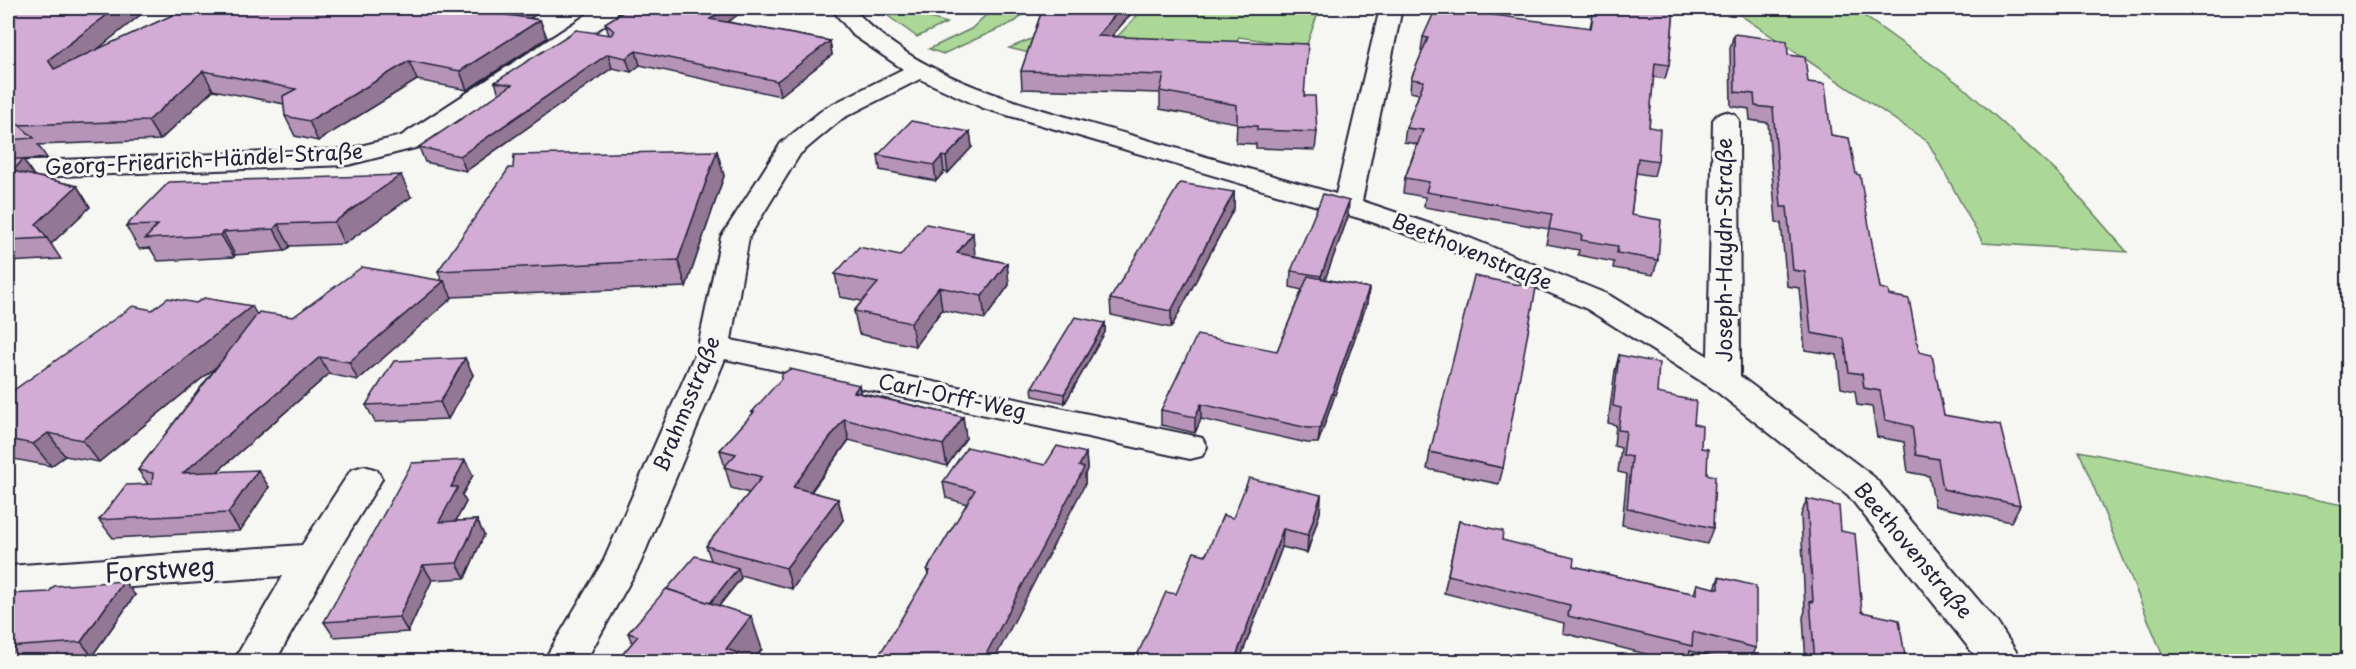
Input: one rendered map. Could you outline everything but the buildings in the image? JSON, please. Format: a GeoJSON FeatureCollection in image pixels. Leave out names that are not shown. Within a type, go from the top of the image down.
{"type":"FeatureCollection","features":[{"type":"Feature","properties":{"kind":"street","name":"Georg-Friedrich-Händel-Straße"},"geometry":{"type":"LineString","coordinates":[[8,170],[348,157],[380,151],[410,141],[606,14],[608,8]]}},
{"type":"Feature","properties":{"kind":"street","name":"Beethovenstraße"},"geometry":{"type":"LineString","coordinates":[[842,8],[861,30],[920,70],[992,103],[1347,205],[1450,240],[1598,302],[1724,380],[1861,486],[1982,633],[2002,662]]}},
{"type":"Feature","properties":{"kind":"street"},"geometry":{"type":"LineString","coordinates":[[1347,205],[1391,8]]}},
{"type":"Feature","properties":{"kind":"street","name":"Brahmsstraße"},"geometry":{"type":"LineString","coordinates":[[563,662],[621,564],[714,347],[735,237],[790,149],[834,112],[920,70]]}},
{"type":"Feature","properties":{"kind":"street","name":"Joseph-Haydn-Straße"},"geometry":{"type":"LineString","coordinates":[[1724,380],[1726,120]]}},
{"type":"Feature","properties":{"kind":"street","name":"Carl-Orff-Weg"},"geometry":{"type":"LineString","coordinates":[[714,347],[1190,447]]}},
{"type":"Feature","properties":{"kind":"street"},"geometry":{"type":"LineString","coordinates":[[253,662],[313,559],[364,479]]}},
{"type":"Feature","properties":{"kind":"street","name":"Forstweg"},"geometry":{"type":"LineString","coordinates":[[8,581],[313,559]]}},
{"type":"Feature","properties":{"kind":"green space"},"geometry":{"type":"Polygon","coordinates":[[[877,8],[940,8],[929,18],[947,23],[917,37],[877,8]]]}},
{"type":"Feature","properties":{"kind":"green space"},"geometry":{"type":"Polygon","coordinates":[[[940,8],[1029,8],[1016,21],[943,54],[929,49],[971,29],[988,13],[940,8]]]}},
{"type":"Feature","properties":{"kind":"green space"},"geometry":{"type":"Polygon","coordinates":[[[1144,8],[1302,8],[1319,10],[1306,47],[1239,37],[1233,48],[1029,53],[1009,48],[1041,35],[1118,36],[1144,8]]]}},
{"type":"Feature","properties":{"kind":"green space"},"geometry":{"type":"Polygon","coordinates":[[[1730,8],[1853,8],[1962,86],[2059,174],[2127,252],[1983,243],[1928,142],[1730,8]]]}},
{"type":"Feature","properties":{"kind":"green space"},"geometry":{"type":"Polygon","coordinates":[[[2079,451],[2348,506],[2348,661],[2165,661],[2079,451]]]}}]}
